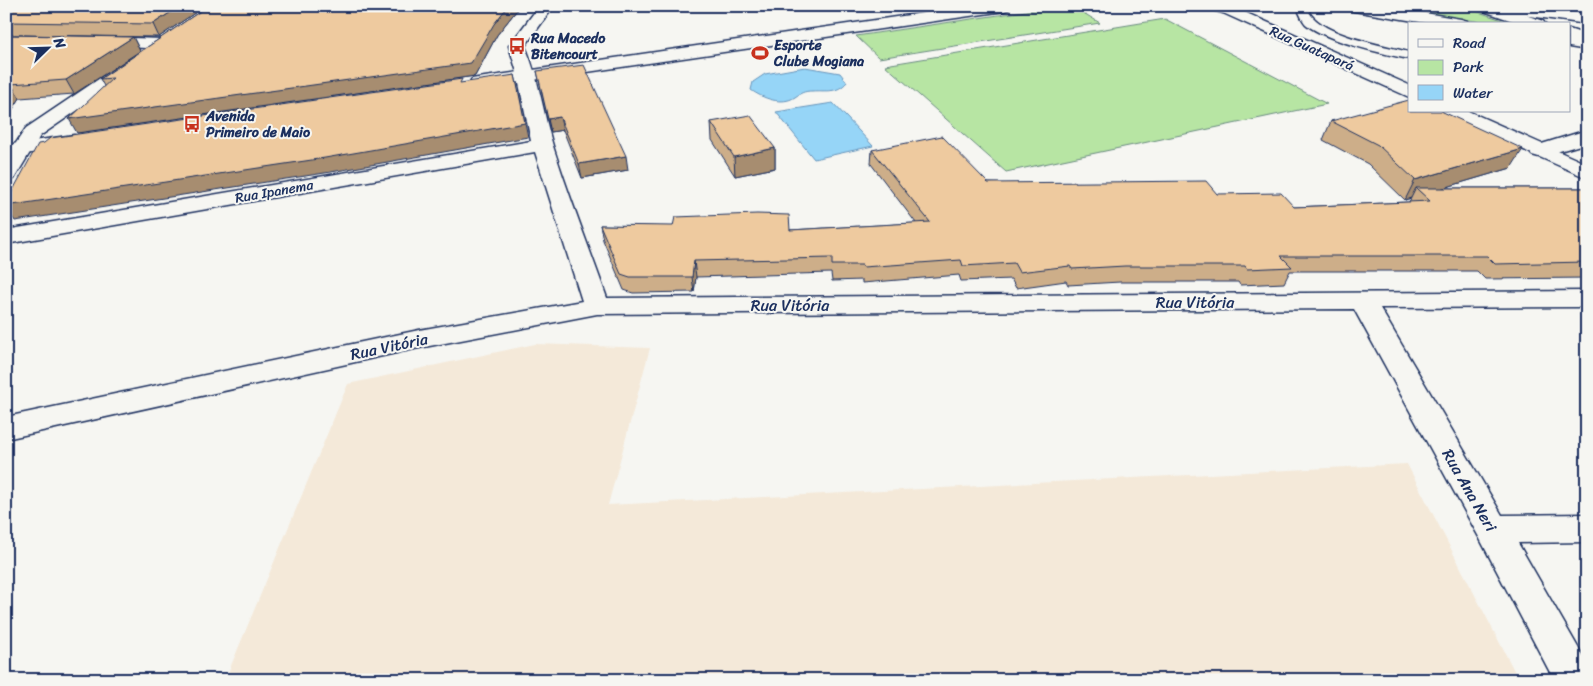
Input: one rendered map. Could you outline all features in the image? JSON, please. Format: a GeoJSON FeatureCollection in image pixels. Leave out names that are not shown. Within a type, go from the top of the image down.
{"type":"FeatureCollection","features":[{"type":"Feature","properties":{"kind":"street"},"geometry":{"type":"LineString","coordinates":[[547,6],[517,46],[542,145],[597,306]]}},
{"type":"Feature","properties":{"kind":"street"},"geometry":{"type":"LineString","coordinates":[[461,78],[910,6]]}},
{"type":"Feature","properties":{"kind":"street"},"geometry":{"type":"LineString","coordinates":[[524,68],[1004,6]]}},
{"type":"Feature","properties":{"kind":"street","name":"Rua Guatapará"},"geometry":{"type":"LineString","coordinates":[[1213,6],[1228,10],[1408,92]]}},
{"type":"Feature","properties":{"kind":"street"},"geometry":{"type":"LineString","coordinates":[[1354,6],[1449,22]]}},
{"type":"Feature","properties":{"kind":"street"},"geometry":{"type":"LineString","coordinates":[[1483,6],[1531,22]]}},
{"type":"Feature","properties":{"kind":"street"},"geometry":{"type":"LineString","coordinates":[[1493,6],[1587,19]]}},
{"type":"Feature","properties":{"kind":"street"},"geometry":{"type":"LineString","coordinates":[[6,174],[17,141],[179,33]]}},
{"type":"Feature","properties":{"kind":"street"},"geometry":{"type":"LineString","coordinates":[[1570,34],[1587,40]]}},
{"type":"Feature","properties":{"kind":"street"},"geometry":{"type":"LineString","coordinates":[[85,42],[163,44]]}},
{"type":"Feature","properties":{"kind":"street"},"geometry":{"type":"LineString","coordinates":[[1570,42],[1587,45]]}},
{"type":"Feature","properties":{"kind":"street"},"geometry":{"type":"LineString","coordinates":[[1454,112],[1587,172]]}},
{"type":"Feature","properties":{"kind":"street"},"geometry":{"type":"LineString","coordinates":[[17,141],[85,132]]}},
{"type":"Feature","properties":{"kind":"street"},"geometry":{"type":"LineString","coordinates":[[1539,151],[1587,136]]}},
{"type":"Feature","properties":{"kind":"street","name":"Rua Ipanema"},"geometry":{"type":"LineString","coordinates":[[6,237],[542,145]]}},
{"type":"Feature","properties":{"kind":"street","name":"Rua Vitória"},"geometry":{"type":"LineString","coordinates":[[6,428],[419,339],[597,306],[1587,299]]}},
{"type":"Feature","properties":{"kind":"street","name":"Rua Ana Neri"},"geometry":{"type":"LineString","coordinates":[[1363,301],[1575,680]]}},
{"type":"Feature","properties":{"kind":"street"},"geometry":{"type":"LineString","coordinates":[[1492,529],[1587,528]]}},
{"type":"Feature","properties":{"kind":"lane"},"geometry":{"type":"LineString","coordinates":[[1308,6],[1304,12],[1309,21],[1326,30],[1373,47],[1408,56]]}},
{"type":"Feature","properties":{"kind":"shaded area"},"geometry":{"type":"Polygon","coordinates":[[[535,344],[650,348],[608,505],[1407,464],[1519,680],[225,680],[348,384],[535,344]]]}},
{"type":"Feature","properties":{"kind":"green space"},"geometry":{"type":"Polygon","coordinates":[[[1060,6],[1072,6],[1100,23],[879,58],[856,36],[1060,6]]]}},
{"type":"Feature","properties":{"kind":"green space"},"geometry":{"type":"Polygon","coordinates":[[[1381,6],[1461,6],[1508,22],[1481,22],[1381,6]]]}},
{"type":"Feature","properties":{"kind":"green space"},"geometry":{"type":"Polygon","coordinates":[[[1165,19],[1327,104],[1006,172],[885,65],[1165,19]]]}},
{"type":"Feature","properties":{"kind":"water"},"geometry":{"type":"Polygon","coordinates":[[[805,67],[840,73],[847,82],[835,90],[807,91],[784,101],[766,98],[751,90],[753,82],[765,74],[805,67]]]}},
{"type":"Feature","properties":{"kind":"water"},"geometry":{"type":"Polygon","coordinates":[[[833,103],[873,146],[814,159],[776,112],[833,103]]]}},
{"type":"Feature","properties":{"kind":"building"},"geometry":{"type":"Polygon","coordinates":[[[6,6],[180,6],[153,24],[6,22],[6,6]]]}},
{"type":"Feature","properties":{"kind":"building"},"geometry":{"type":"Polygon","coordinates":[[[208,6],[508,6],[494,24],[471,63],[69,119],[113,78],[100,79],[208,6]]]}},
{"type":"Feature","properties":{"kind":"building"},"geometry":{"type":"Polygon","coordinates":[[[6,35],[133,37],[66,80],[11,84],[6,91],[6,35]]]}},
{"type":"Feature","properties":{"kind":"building"},"geometry":{"type":"Polygon","coordinates":[[[584,65],[626,156],[579,164],[560,117],[548,119],[537,71],[584,65]]]}},
{"type":"Feature","properties":{"kind":"building"},"geometry":{"type":"Polygon","coordinates":[[[515,75],[525,123],[325,158],[6,206],[38,144],[44,143],[50,138],[462,79],[460,83],[515,75]]]}},
{"type":"Feature","properties":{"kind":"building"},"geometry":{"type":"Polygon","coordinates":[[[1408,100],[1408,112],[1443,112],[1523,149],[1415,180],[1378,145],[1331,121],[1408,100]]]}},
{"type":"Feature","properties":{"kind":"building"},"geometry":{"type":"Polygon","coordinates":[[[750,115],[775,148],[734,157],[711,122],[750,115]]]}},
{"type":"Feature","properties":{"kind":"building"},"geometry":{"type":"Polygon","coordinates":[[[942,136],[988,183],[1206,181],[1217,194],[1281,193],[1294,207],[1430,201],[1416,188],[1587,188],[1587,262],[1495,264],[1487,256],[1281,256],[1292,267],[1247,269],[1245,266],[1125,266],[1072,269],[1070,266],[1019,272],[1014,263],[963,266],[961,260],[863,267],[862,265],[832,265],[832,258],[694,261],[692,277],[630,277],[621,274],[600,225],[673,226],[675,217],[757,214],[789,215],[790,230],[930,222],[872,150],[942,136]]]}},
{"type":"Feature","properties":{"kind":"place","name":"Rua Macedo Bitencourt"},"geometry":{"type":"Point","coordinates":[517,46]}},
{"type":"Feature","properties":{"kind":"place","name":"Esporte Clube Mogiana"},"geometry":{"type":"Point","coordinates":[760,53]}},
{"type":"Feature","properties":{"kind":"place","name":"Avenida Primeiro de Maio"},"geometry":{"type":"Point","coordinates":[192,124]}}]}
